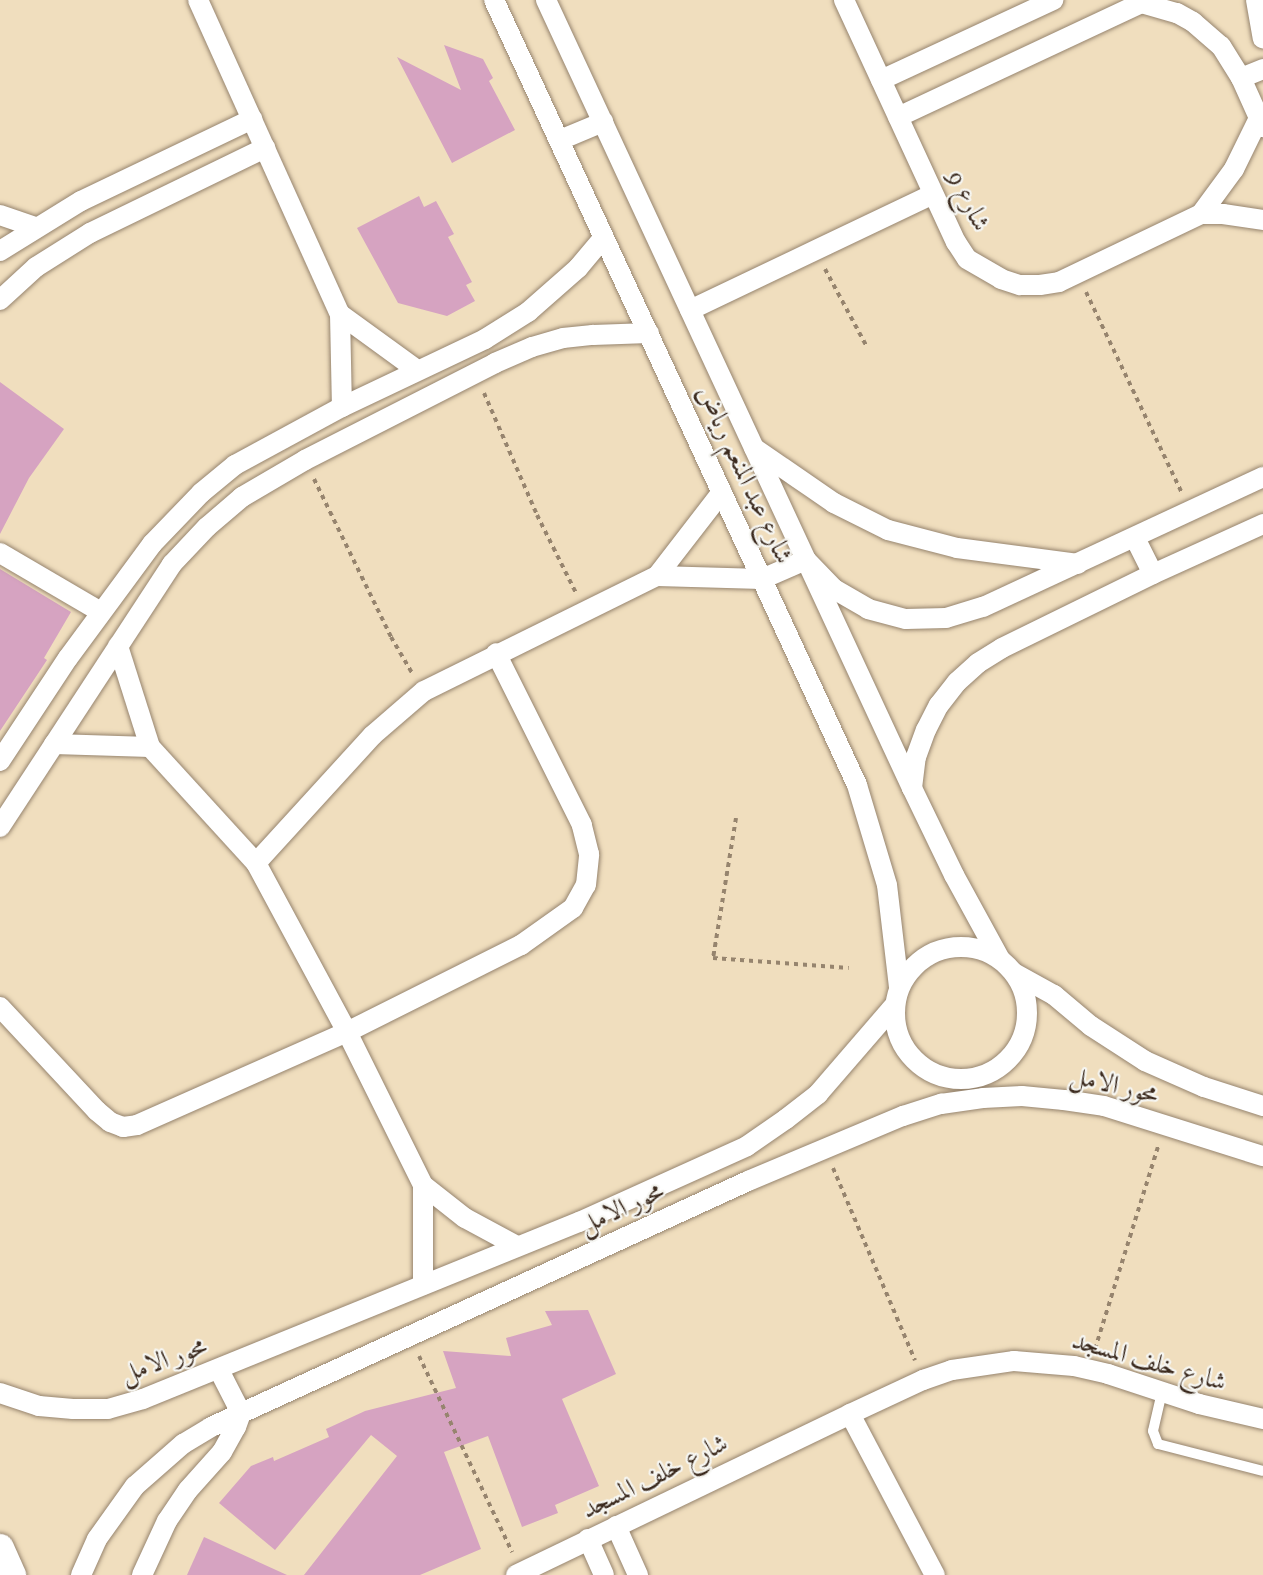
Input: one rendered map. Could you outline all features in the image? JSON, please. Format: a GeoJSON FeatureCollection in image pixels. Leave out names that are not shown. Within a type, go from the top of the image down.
{"type":"FeatureCollection","features":[{"type":"Feature","properties":{"kind":"street"},"geometry":{"type":"LineString","coordinates":[[198,0],[340,314],[342,407]]}},
{"type":"Feature","properties":{"kind":"street","name":"شارع عبد المنعم رياض"},"geometry":{"type":"LineString","coordinates":[[494,0],[846,759],[869,818],[887,885],[897,997]]}},
{"type":"Feature","properties":{"kind":"street","name":"شارع عبد المنعم رياض"},"geometry":{"type":"LineString","coordinates":[[546,0],[912,788],[954,875],[1000,959]]}},
{"type":"Feature","properties":{"kind":"street"},"geometry":{"type":"LineString","coordinates":[[556,20],[563,0]]}},
{"type":"Feature","properties":{"kind":"street","name":"شارع 9"},"geometry":{"type":"LineString","coordinates":[[844,0],[956,242],[968,259],[1001,279],[1020,285],[1040,285],[1078,275],[1201,214],[1234,169],[1261,122]]}},
{"type":"Feature","properties":{"kind":"street"},"geometry":{"type":"LineString","coordinates":[[881,80],[1053,0]]}},
{"type":"Feature","properties":{"kind":"street"},"geometry":{"type":"LineString","coordinates":[[1256,0],[1263,38]]}},
{"type":"Feature","properties":{"kind":"street"},"geometry":{"type":"LineString","coordinates":[[898,117],[1145,2],[1194,22],[1221,46],[1241,78],[1261,122]]}},
{"type":"Feature","properties":{"kind":"street"},"geometry":{"type":"LineString","coordinates":[[1241,78],[1263,69]]}},
{"type":"Feature","properties":{"kind":"street"},"geometry":{"type":"LineString","coordinates":[[0,251],[34,227],[152,165],[252,119]]}},
{"type":"Feature","properties":{"kind":"street"},"geometry":{"type":"LineString","coordinates":[[560,140],[603,122]]}},
{"type":"Feature","properties":{"kind":"street"},"geometry":{"type":"LineString","coordinates":[[0,300],[36,267],[90,232],[265,148]]}},
{"type":"Feature","properties":{"kind":"street"},"geometry":{"type":"LineString","coordinates":[[690,310],[933,194]]}},
{"type":"Feature","properties":{"kind":"street"},"geometry":{"type":"LineString","coordinates":[[0,214],[34,227]]}},
{"type":"Feature","properties":{"kind":"street"},"geometry":{"type":"LineString","coordinates":[[1201,214],[1263,220]]}},
{"type":"Feature","properties":{"kind":"street"},"geometry":{"type":"LineString","coordinates":[[0,761],[101,612],[152,544],[201,493],[235,465],[342,407],[485,339],[528,312],[554,292],[604,237]]}},
{"type":"Feature","properties":{"kind":"street"},"geometry":{"type":"LineString","coordinates":[[340,314],[417,370]]}},
{"type":"Feature","properties":{"kind":"street"},"geometry":{"type":"LineString","coordinates":[[0,827],[172,564],[207,526],[242,497],[305,460],[495,363],[532,347],[563,338],[649,333]]}},
{"type":"Feature","properties":{"kind":"street"},"geometry":{"type":"LineString","coordinates":[[485,339],[495,363]]}},
{"type":"Feature","properties":{"kind":"street"},"geometry":{"type":"LineString","coordinates":[[754,448],[834,503],[888,530],[957,548],[1078,564]]}},
{"type":"Feature","properties":{"kind":"street"},"geometry":{"type":"LineString","coordinates":[[256,863],[373,735],[424,691],[496,653],[657,576],[762,579],[807,560],[834,589],[868,609],[906,619],[946,618],[983,607],[1263,477]]}},
{"type":"Feature","properties":{"kind":"street"},"geometry":{"type":"LineString","coordinates":[[657,576],[722,492]]}},
{"type":"Feature","properties":{"kind":"street"},"geometry":{"type":"LineString","coordinates":[[912,788],[916,757],[930,721],[957,682],[978,663],[1002,648],[1153,574],[1263,524]]}},
{"type":"Feature","properties":{"kind":"street"},"geometry":{"type":"LineString","coordinates":[[1135,538],[1153,574]]}},
{"type":"Feature","properties":{"kind":"street"},"geometry":{"type":"LineString","coordinates":[[152,544],[172,564]]}},
{"type":"Feature","properties":{"kind":"street"},"geometry":{"type":"LineString","coordinates":[[0,553],[101,612]]}},
{"type":"Feature","properties":{"kind":"street"},"geometry":{"type":"LineString","coordinates":[[118,646],[150,747],[256,863],[347,1032],[423,1185],[465,1218],[517,1246]]}},
{"type":"Feature","properties":{"kind":"street"},"geometry":{"type":"LineString","coordinates":[[0,1007],[97,1111],[110,1122],[123,1127],[137,1125],[347,1032],[521,945],[573,908],[586,885],[589,854],[582,825],[496,653]]}},
{"type":"Feature","properties":{"kind":"street"},"geometry":{"type":"LineString","coordinates":[[54,744],[150,747]]}},
{"type":"Feature","properties":{"kind":"street"},"geometry":{"type":"LineString","coordinates":[[963,946],[982,950],[1000,959],[1014,973],[1024,991],[1027,1011],[1025,1030],[1017,1048],[1004,1064],[988,1074],[969,1080],[949,1079],[930,1072],[914,1061],[898,1035],[897,997],[909,970],[924,957],[943,948],[963,946]]}},
{"type":"Feature","properties":{"kind":"street"},"geometry":{"type":"LineString","coordinates":[[1014,973],[1054,995],[1091,1026],[1145,1061],[1204,1087],[1263,1106]]}},
{"type":"Feature","properties":{"kind":"street","name":"محور الامل"},"geometry":{"type":"LineString","coordinates":[[0,1393],[39,1406],[108,1409],[154,1396],[579,1222],[747,1146],[818,1094],[897,997]]}},
{"type":"Feature","properties":{"kind":"street"},"geometry":{"type":"LineString","coordinates":[[988,1074],[1022,1096]]}},
{"type":"Feature","properties":{"kind":"street"},"geometry":{"type":"LineString","coordinates":[[941,1104],[969,1080]]}},
{"type":"Feature","properties":{"kind":"street","name":"محور الامل"},"geometry":{"type":"LineString","coordinates":[[81,1575],[98,1539],[135,1486],[183,1444],[241,1413],[748,1181],[825,1151],[903,1116],[941,1104],[983,1098],[1022,1096],[1104,1106],[1263,1156]]}},
{"type":"Feature","properties":{"kind":"street"},"geometry":{"type":"LineString","coordinates":[[423,1185],[423,1285]]}},
{"type":"Feature","properties":{"kind":"street","name":"شارع خلف المسجد"},"geometry":{"type":"LineString","coordinates":[[519,1574],[850,1414],[923,1380],[952,1370],[1014,1361],[1045,1362],[1089,1368],[1232,1413],[1263,1419]]}},
{"type":"Feature","properties":{"kind":"street"},"geometry":{"type":"LineString","coordinates":[[142,1575],[167,1521],[188,1490],[222,1452],[241,1413],[219,1370]]}},
{"type":"Feature","properties":{"kind":"street"},"geometry":{"type":"LineString","coordinates":[[850,1414],[935,1575]]}},
{"type":"Feature","properties":{"kind":"street"},"geometry":{"type":"LineString","coordinates":[[616,1526],[638,1575]]}},
{"type":"Feature","properties":{"kind":"street"},"geometry":{"type":"LineString","coordinates":[[588,1539],[604,1575]]}},
{"type":"Feature","properties":{"kind":"street"},"geometry":{"type":"LineString","coordinates":[[0,1548],[12,1575]]}},
{"type":"Feature","properties":{"kind":"lane"},"geometry":{"type":"LineString","coordinates":[[1162,1392],[1153,1431],[1158,1444],[1263,1471]]}},
{"type":"Feature","properties":{"kind":"path"},"geometry":{"type":"LineString","coordinates":[[814,249],[866,345]]}},
{"type":"Feature","properties":{"kind":"path"},"geometry":{"type":"LineString","coordinates":[[1078,275],[1191,512]]}},
{"type":"Feature","properties":{"kind":"path"},"geometry":{"type":"LineString","coordinates":[[475,373],[537,515],[585,610]]}},
{"type":"Feature","properties":{"kind":"path"},"geometry":{"type":"LineString","coordinates":[[305,460],[391,637],[424,691]]}},
{"type":"Feature","properties":{"kind":"path"},"geometry":{"type":"LineString","coordinates":[[736,818],[713,958],[849,968]]}},
{"type":"Feature","properties":{"kind":"path"},"geometry":{"type":"LineString","coordinates":[[1089,1368],[1165,1126]]}},
{"type":"Feature","properties":{"kind":"path"},"geometry":{"type":"LineString","coordinates":[[825,1151],[923,1380]]}},
{"type":"Feature","properties":{"kind":"path"},"geometry":{"type":"LineString","coordinates":[[410,1336],[519,1574]]}},
{"type":"Feature","properties":{"kind":"building"},"geometry":{"type":"Polygon","coordinates":[[[444,45],[483,59],[493,78],[489,81],[515,130],[452,163],[397,57],[461,90],[444,45]]]}},
{"type":"Feature","properties":{"kind":"building"},"geometry":{"type":"Polygon","coordinates":[[[419,196],[424,207],[436,201],[454,234],[448,237],[472,282],[466,285],[475,301],[447,316],[398,303],[357,228],[419,196]]]}},
{"type":"Feature","properties":{"kind":"building"},"geometry":{"type":"Polygon","coordinates":[[[0,382],[64,429],[29,478],[0,534],[0,382]]]}},
{"type":"Feature","properties":{"kind":"building"},"geometry":{"type":"Polygon","coordinates":[[[0,569],[71,612],[44,658],[47,660],[0,731],[0,569]]]}},
{"type":"Feature","properties":{"kind":"building"},"geometry":{"type":"Polygon","coordinates":[[[588,1310],[616,1374],[562,1399],[599,1486],[555,1505],[558,1513],[522,1527],[488,1436],[444,1452],[481,1549],[420,1575],[304,1575],[397,1456],[371,1435],[275,1550],[219,1503],[251,1466],[273,1457],[274,1461],[329,1437],[326,1429],[365,1411],[456,1388],[443,1351],[511,1356],[506,1338],[552,1325],[545,1311],[588,1310]]]}},
{"type":"Feature","properties":{"kind":"building"},"geometry":{"type":"Polygon","coordinates":[[[204,1537],[287,1575],[187,1575],[204,1537]]]}}]}
